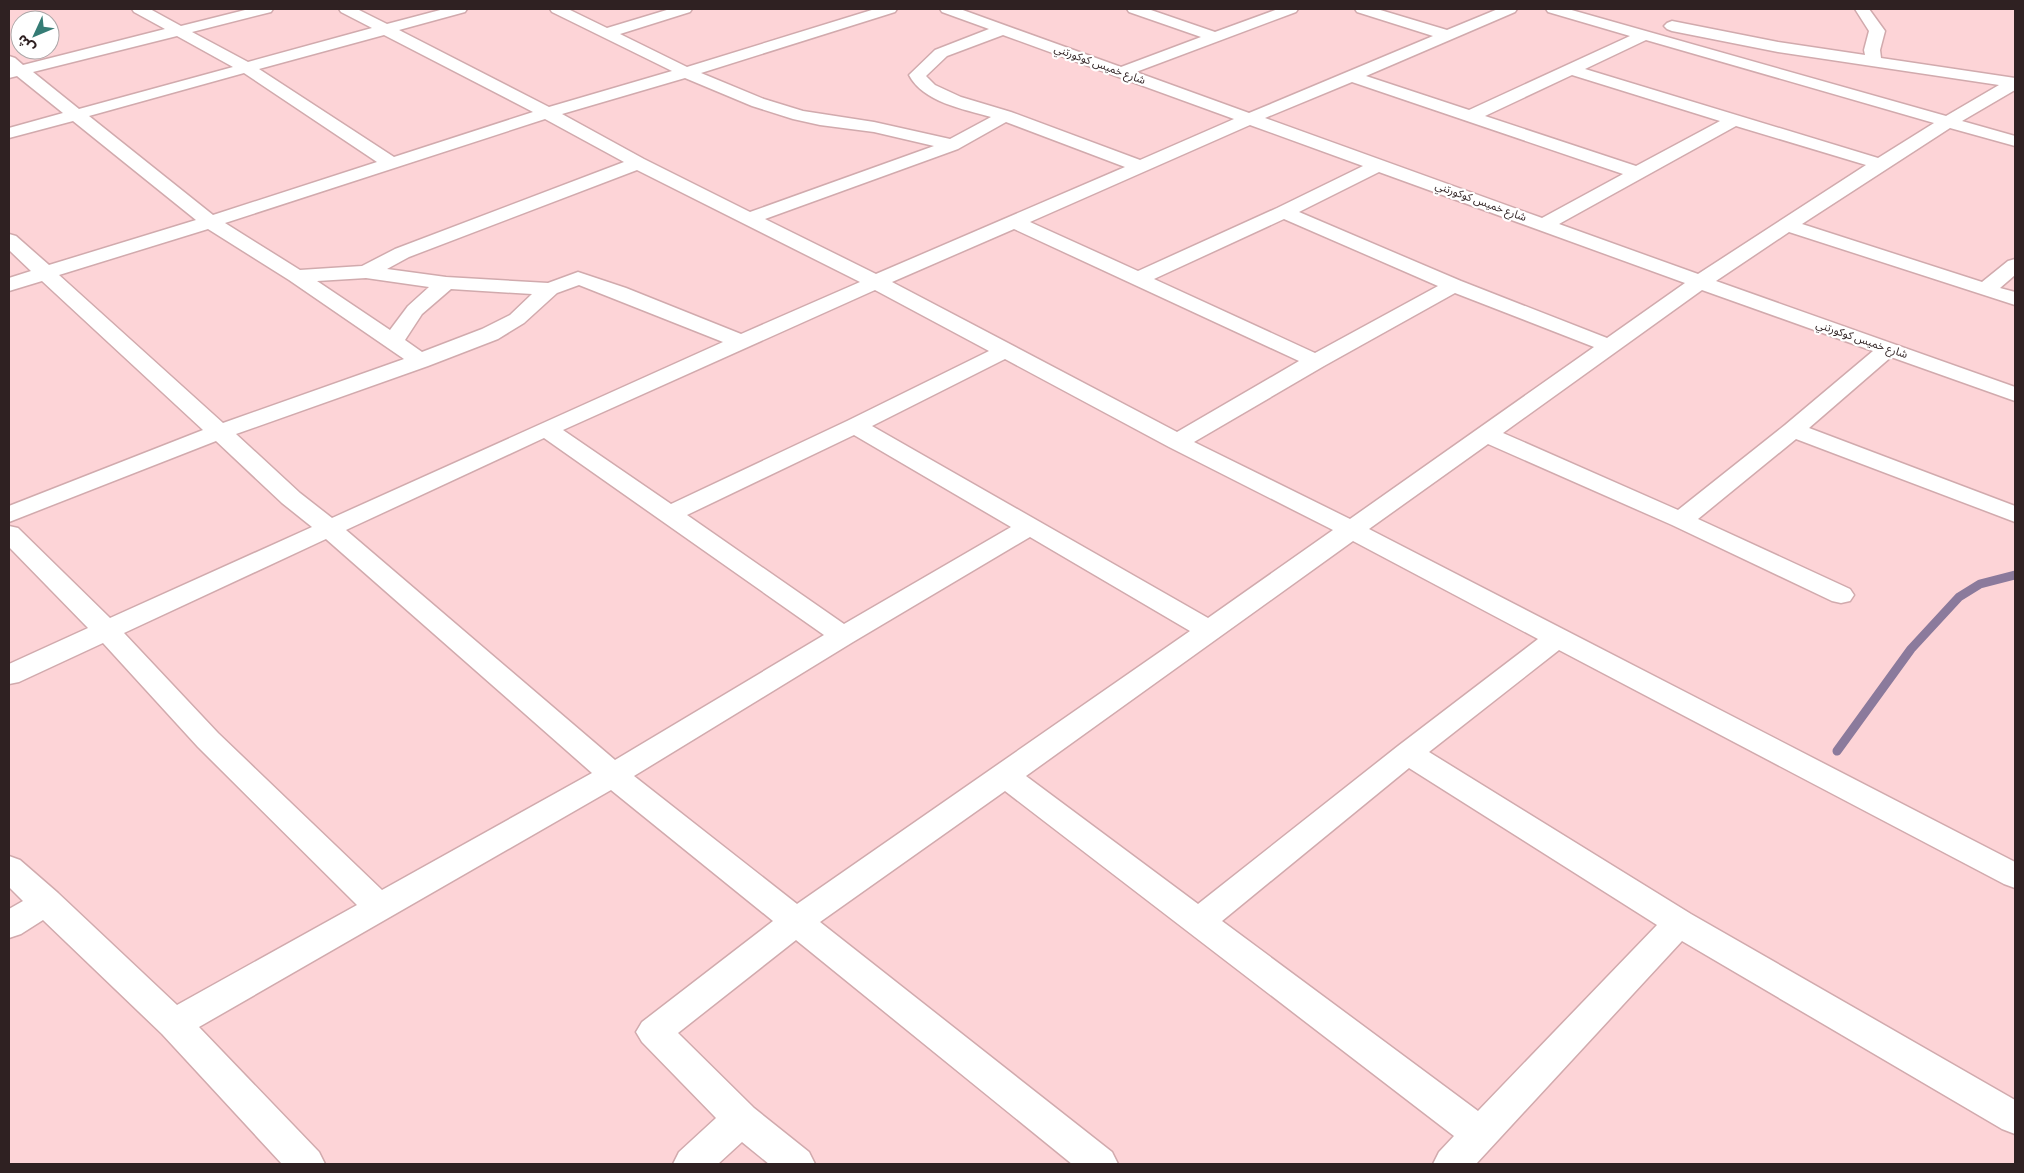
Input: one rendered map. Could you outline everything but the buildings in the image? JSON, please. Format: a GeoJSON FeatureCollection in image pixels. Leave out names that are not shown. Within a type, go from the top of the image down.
{"type":"FeatureCollection","features":[{"type":"Feature","properties":{"kind":"street"},"geometry":{"type":"LineString","coordinates":[[139,9],[247,68],[390,164]]}},
{"type":"Feature","properties":{"kind":"street"},"geometry":{"type":"LineString","coordinates":[[12,68],[179,31],[266,9]]}},
{"type":"Feature","properties":{"kind":"street"},"geometry":{"type":"LineString","coordinates":[[346,9],[547,113],[638,163],[876,282],[1177,442],[1352,530],[2015,876]]}},
{"type":"Feature","properties":{"kind":"street"},"geometry":{"type":"LineString","coordinates":[[9,132],[460,9]]}},
{"type":"Feature","properties":{"kind":"street"},"geometry":{"type":"LineString","coordinates":[[556,9],[687,72],[757,103],[832,122],[915,134],[952,145]]}},
{"type":"Feature","properties":{"kind":"street"},"geometry":{"type":"LineString","coordinates":[[607,33],[686,9]]}},
{"type":"Feature","properties":{"kind":"street"},"geometry":{"type":"LineString","coordinates":[[9,285],[547,113],[890,9]]}},
{"type":"Feature","properties":{"kind":"street","name":"شارع خميس كوكورتني"},"geometry":{"type":"LineString","coordinates":[[947,9],[2015,394]]}},
{"type":"Feature","properties":{"kind":"street"},"geometry":{"type":"LineString","coordinates":[[1134,9],[1215,37]]}},
{"type":"Feature","properties":{"kind":"street"},"geometry":{"type":"LineString","coordinates":[[1122,72],[1292,9]]}},
{"type":"Feature","properties":{"kind":"street"},"geometry":{"type":"LineString","coordinates":[[1362,9],[1447,35]]}},
{"type":"Feature","properties":{"kind":"street"},"geometry":{"type":"LineString","coordinates":[[9,675],[546,429],[1013,221],[1510,9]]}},
{"type":"Feature","properties":{"kind":"street"},"geometry":{"type":"LineString","coordinates":[[1553,9],[2015,141]]}},
{"type":"Feature","properties":{"kind":"street"},"geometry":{"type":"LineString","coordinates":[[1862,9],[1877,31],[1872,50],[1874,62]]}},
{"type":"Feature","properties":{"kind":"street"},"geometry":{"type":"LineString","coordinates":[[1574,15],[1660,24],[1746,42],[2015,83]]}},
{"type":"Feature","properties":{"kind":"street"},"geometry":{"type":"LineString","coordinates":[[1004,29],[941,53],[917,75],[921,84],[932,91],[1006,116],[1140,166]]}},
{"type":"Feature","properties":{"kind":"street"},"geometry":{"type":"LineString","coordinates":[[1470,116],[1645,35]]}},
{"type":"Feature","properties":{"kind":"street"},"geometry":{"type":"LineString","coordinates":[[12,68],[210,222],[296,276],[420,360]]}},
{"type":"Feature","properties":{"kind":"street"},"geometry":{"type":"LineString","coordinates":[[1572,70],[1880,164]]}},
{"type":"Feature","properties":{"kind":"street"},"geometry":{"type":"LineString","coordinates":[[1351,76],[1638,173]]}},
{"type":"Feature","properties":{"kind":"street"},"geometry":{"type":"LineString","coordinates":[[796,1164],[741,1119],[654,1032],[797,921],[1005,776],[1700,282],[1880,164],[2015,83]]}},
{"type":"Feature","properties":{"kind":"street"},"geometry":{"type":"LineString","coordinates":[[751,218],[952,145],[1006,116]]}},
{"type":"Feature","properties":{"kind":"street"},"geometry":{"type":"LineString","coordinates":[[1545,224],[1734,120]]}},
{"type":"Feature","properties":{"kind":"street"},"geometry":{"type":"LineString","coordinates":[[366,272],[402,253],[638,163]]}},
{"type":"Feature","properties":{"kind":"street"},"geometry":{"type":"LineString","coordinates":[[1137,279],[1284,212],[1379,164]]}},
{"type":"Feature","properties":{"kind":"street"},"geometry":{"type":"LineString","coordinates":[[1284,212],[1454,285],[1609,346]]}},
{"type":"Feature","properties":{"kind":"street"},"geometry":{"type":"LineString","coordinates":[[1013,221],[1316,360]]}},
{"type":"Feature","properties":{"kind":"street"},"geometry":{"type":"LineString","coordinates":[[1787,225],[2015,299]]}},
{"type":"Feature","properties":{"kind":"street"},"geometry":{"type":"LineString","coordinates":[[9,240],[219,432],[237,446],[291,498],[329,528],[368,564],[613,775],[1099,1164]]}},
{"type":"Feature","properties":{"kind":"street"},"geometry":{"type":"LineString","coordinates":[[1986,289],[2015,265]]}},
{"type":"Feature","properties":{"kind":"street"},"geometry":{"type":"LineString","coordinates":[[296,276],[366,272],[446,283],[550,289]]}},
{"type":"Feature","properties":{"kind":"street"},"geometry":{"type":"LineString","coordinates":[[9,515],[219,432],[490,334],[517,319],[550,289],[578,278],[617,291],[656,309],[742,342]]}},
{"type":"Feature","properties":{"kind":"street"},"geometry":{"type":"LineString","coordinates":[[393,341],[415,310],[446,283]]}},
{"type":"Feature","properties":{"kind":"street"},"geometry":{"type":"LineString","coordinates":[[1177,442],[1316,360],[1454,285]]}},
{"type":"Feature","properties":{"kind":"street"},"geometry":{"type":"LineString","coordinates":[[1681,520],[1793,430],[1889,348]]}},
{"type":"Feature","properties":{"kind":"street"},"geometry":{"type":"LineString","coordinates":[[668,515],[855,426],[1005,351]]}},
{"type":"Feature","properties":{"kind":"street"},"geometry":{"type":"LineString","coordinates":[[855,426],[1209,630]]}},
{"type":"Feature","properties":{"kind":"street"},"geometry":{"type":"LineString","coordinates":[[546,429],[843,636]]}},
{"type":"Feature","properties":{"kind":"street"},"geometry":{"type":"LineString","coordinates":[[1793,430],[2015,515]]}},
{"type":"Feature","properties":{"kind":"street"},"geometry":{"type":"LineString","coordinates":[[1484,434],[1681,520],[1840,594]]}},
{"type":"Feature","properties":{"kind":"street"},"geometry":{"type":"LineString","coordinates":[[174,1024],[613,775],[843,636],[1029,527]]}},
{"type":"Feature","properties":{"kind":"street"},"geometry":{"type":"LineString","coordinates":[[9,533],[107,631],[208,740],[380,908]]}},
{"type":"Feature","properties":{"kind":"street"},"geometry":{"type":"LineString","coordinates":[[1198,922],[1408,753],[1558,637]]}},
{"type":"Feature","properties":{"kind":"street"},"geometry":{"type":"LineString","coordinates":[[1408,753],[1679,923],[2015,1118]]}},
{"type":"Feature","properties":{"kind":"street"},"geometry":{"type":"LineString","coordinates":[[1005,776],[1480,1134]]}},
{"type":"Feature","properties":{"kind":"street"},"geometry":{"type":"LineString","coordinates":[[9,868],[174,1024],[306,1164]]}},
{"type":"Feature","properties":{"kind":"street"},"geometry":{"type":"LineString","coordinates":[[9,925],[47,902]]}},
{"type":"Feature","properties":{"kind":"street"},"geometry":{"type":"LineString","coordinates":[[1452,1164],[1679,923]]}},
{"type":"Feature","properties":{"kind":"street"},"geometry":{"type":"LineString","coordinates":[[692,1164],[741,1119]]}},
{"type":"Feature","properties":{"kind":"waterway"},"geometry":{"type":"LineString","coordinates":[[1837,751],[1911,649],[1959,597],[1980,584],[2015,575]]}}]}
